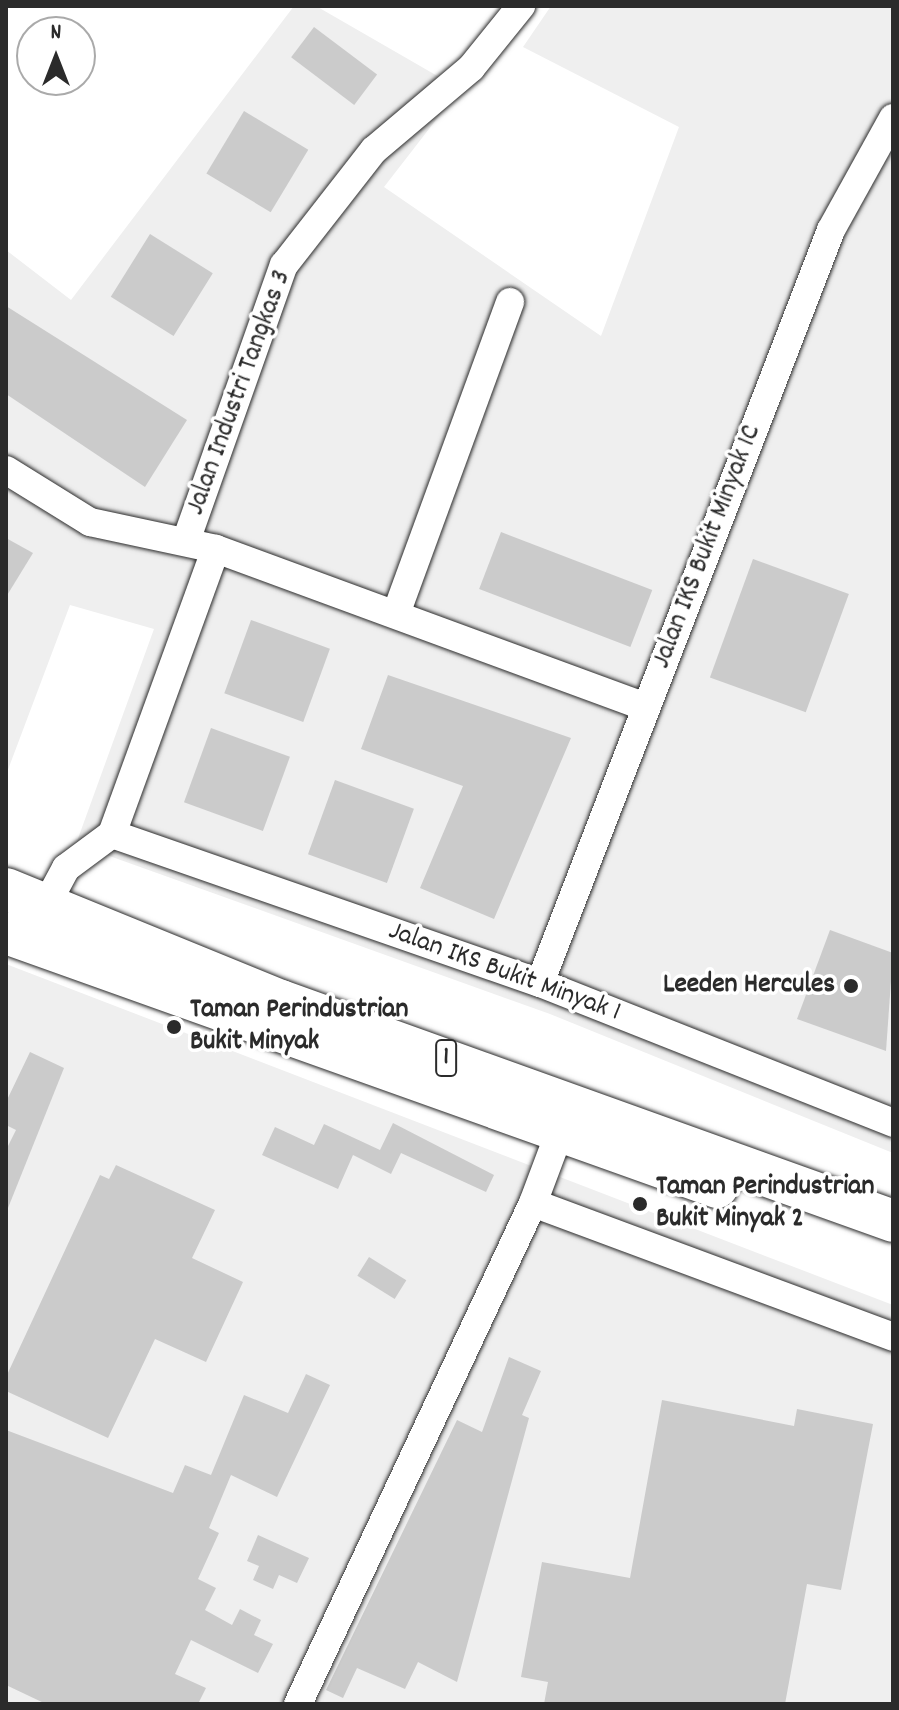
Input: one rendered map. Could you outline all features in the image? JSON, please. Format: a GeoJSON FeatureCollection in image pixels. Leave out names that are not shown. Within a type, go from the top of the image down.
{"type":"FeatureCollection","features":[{"type":"Feature","properties":{"kind":"highway","name":"1"},"geometry":{"type":"LineString","coordinates":[[6,889],[893,1251]]}},
{"type":"Feature","properties":{"kind":"highway","name":"1"},"geometry":{"type":"LineString","coordinates":[[6,933],[893,1221]]}},
{"type":"Feature","properties":{"kind":"street","name":"Jalan Industri Tangkas 3"},"geometry":{"type":"LineString","coordinates":[[186,541],[284,265],[359,172],[471,68],[521,6]]}},
{"type":"Feature","properties":{"kind":"street","name":"Jalan IKS Bukit Minyak 1C"},"geometry":{"type":"LineString","coordinates":[[540,983],[831,230],[893,118]]}},
{"type":"Feature","properties":{"kind":"street"},"geometry":{"type":"LineString","coordinates":[[397,611],[510,302]]}},
{"type":"Feature","properties":{"kind":"street"},"geometry":{"type":"LineString","coordinates":[[6,470],[90,522],[216,549],[397,611],[646,707]]}},
{"type":"Feature","properties":{"kind":"street"},"geometry":{"type":"LineString","coordinates":[[45,907],[66,868],[112,834],[216,549]]}},
{"type":"Feature","properties":{"kind":"street","name":"Jalan IKS Bukit Minyak 1"},"geometry":{"type":"LineString","coordinates":[[112,834],[540,983],[893,1123]]}},
{"type":"Feature","properties":{"kind":"street"},"geometry":{"type":"LineString","coordinates":[[298,1704],[533,1203],[566,1116]]}},
{"type":"Feature","properties":{"kind":"street"},"geometry":{"type":"LineString","coordinates":[[533,1203],[893,1337]]}},
{"type":"Feature","properties":{"kind":"shaded area"},"geometry":{"type":"Polygon","coordinates":[[[294,6],[316,6],[460,89],[384,187],[601,336],[679,127],[523,47],[551,6],[893,6],[893,1153],[550,1014],[76,844],[154,629],[70,605],[6,775],[6,250],[71,300],[294,6]]]}},
{"type":"Feature","properties":{"kind":"shaded area"},"geometry":{"type":"Polygon","coordinates":[[[6,964],[893,1305],[893,1704],[6,1704],[6,964]]]}},
{"type":"Feature","properties":{"kind":"building"},"geometry":{"type":"Polygon","coordinates":[[[314,27],[377,75],[354,105],[291,57],[314,27]]]}},
{"type":"Feature","properties":{"kind":"building"},"geometry":{"type":"Polygon","coordinates":[[[244,111],[308,150],[271,212],[206,174],[244,111]]]}},
{"type":"Feature","properties":{"kind":"building"},"geometry":{"type":"Polygon","coordinates":[[[150,234],[213,273],[174,336],[111,297],[150,234]]]}},
{"type":"Feature","properties":{"kind":"building"},"geometry":{"type":"Polygon","coordinates":[[[6,306],[187,420],[145,487],[6,394],[6,306]]]}},
{"type":"Feature","properties":{"kind":"building"},"geometry":{"type":"Polygon","coordinates":[[[501,532],[652,590],[630,647],[479,589],[501,532]]]}},
{"type":"Feature","properties":{"kind":"building"},"geometry":{"type":"Polygon","coordinates":[[[6,538],[33,553],[6,597],[6,538]]]}},
{"type":"Feature","properties":{"kind":"building"},"geometry":{"type":"Polygon","coordinates":[[[753,559],[849,594],[806,712],[710,677],[753,559]]]}},
{"type":"Feature","properties":{"kind":"building"},"geometry":{"type":"Polygon","coordinates":[[[251,620],[330,649],[303,722],[224,693],[251,620]]]}},
{"type":"Feature","properties":{"kind":"building"},"geometry":{"type":"Polygon","coordinates":[[[388,675],[571,738],[494,919],[420,888],[463,786],[361,749],[388,675]]]}},
{"type":"Feature","properties":{"kind":"building"},"geometry":{"type":"Polygon","coordinates":[[[211,728],[290,757],[263,831],[184,802],[211,728]]]}},
{"type":"Feature","properties":{"kind":"building"},"geometry":{"type":"Polygon","coordinates":[[[335,780],[414,809],[387,883],[308,854],[335,780]]]}},
{"type":"Feature","properties":{"kind":"building","name":"Leeden Hercules"},"geometry":{"type":"Polygon","coordinates":[[[830,930],[893,953],[886,1051],[797,1019],[830,930]]]}},
{"type":"Feature","properties":{"kind":"building"},"geometry":{"type":"Polygon","coordinates":[[[30,1052],[64,1068],[6,1213],[6,1150],[16,1130],[6,1125],[6,1102],[30,1052]]]}},
{"type":"Feature","properties":{"kind":"building"},"geometry":{"type":"Polygon","coordinates":[[[393,1123],[494,1175],[486,1192],[401,1153],[391,1174],[353,1155],[338,1189],[262,1155],[275,1127],[314,1145],[324,1124],[380,1150],[393,1123]]]}},
{"type":"Feature","properties":{"kind":"building"},"geometry":{"type":"Polygon","coordinates":[[[116,1165],[215,1210],[192,1258],[243,1282],[206,1362],[155,1339],[108,1438],[6,1391],[6,1377],[100,1175],[109,1179],[116,1165]]]}},
{"type":"Feature","properties":{"kind":"building"},"geometry":{"type":"Polygon","coordinates":[[[369,1257],[406,1280],[395,1299],[357,1276],[369,1257]]]}},
{"type":"Feature","properties":{"kind":"building"},"geometry":{"type":"Polygon","coordinates":[[[509,1357],[541,1371],[522,1415],[529,1418],[457,1682],[418,1662],[405,1689],[357,1668],[343,1698],[326,1690],[457,1420],[482,1432],[509,1357]]]}},
{"type":"Feature","properties":{"kind":"building"},"geometry":{"type":"Polygon","coordinates":[[[306,1374],[330,1385],[277,1497],[231,1475],[209,1528],[219,1533],[198,1579],[216,1588],[205,1610],[232,1625],[240,1609],[261,1620],[254,1635],[273,1644],[258,1673],[191,1640],[175,1674],[206,1688],[198,1704],[46,1704],[6,1685],[6,1430],[173,1493],[185,1465],[211,1475],[244,1395],[288,1413],[306,1374]]]}},
{"type":"Feature","properties":{"kind":"building"},"geometry":{"type":"Polygon","coordinates":[[[662,1400],[794,1426],[797,1409],[873,1424],[841,1590],[807,1584],[785,1704],[544,1704],[548,1682],[521,1677],[542,1562],[630,1578],[662,1400]]]}},
{"type":"Feature","properties":{"kind":"building"},"geometry":{"type":"Polygon","coordinates":[[[258,1535],[309,1558],[297,1583],[279,1575],[273,1589],[253,1580],[259,1566],[247,1561],[258,1535]]]}},
{"type":"Feature","properties":{"kind":"place","name":"Leeden Hercules"},"geometry":{"type":"Point","coordinates":[851,986]}},
{"type":"Feature","properties":{"kind":"place","name":"Taman Perindustrian Bukit Minyak"},"geometry":{"type":"Point","coordinates":[174,1027]}},
{"type":"Feature","properties":{"kind":"place","name":"Taman Perindustrian Bukit Minyak 2"},"geometry":{"type":"Point","coordinates":[640,1204]}}]}
